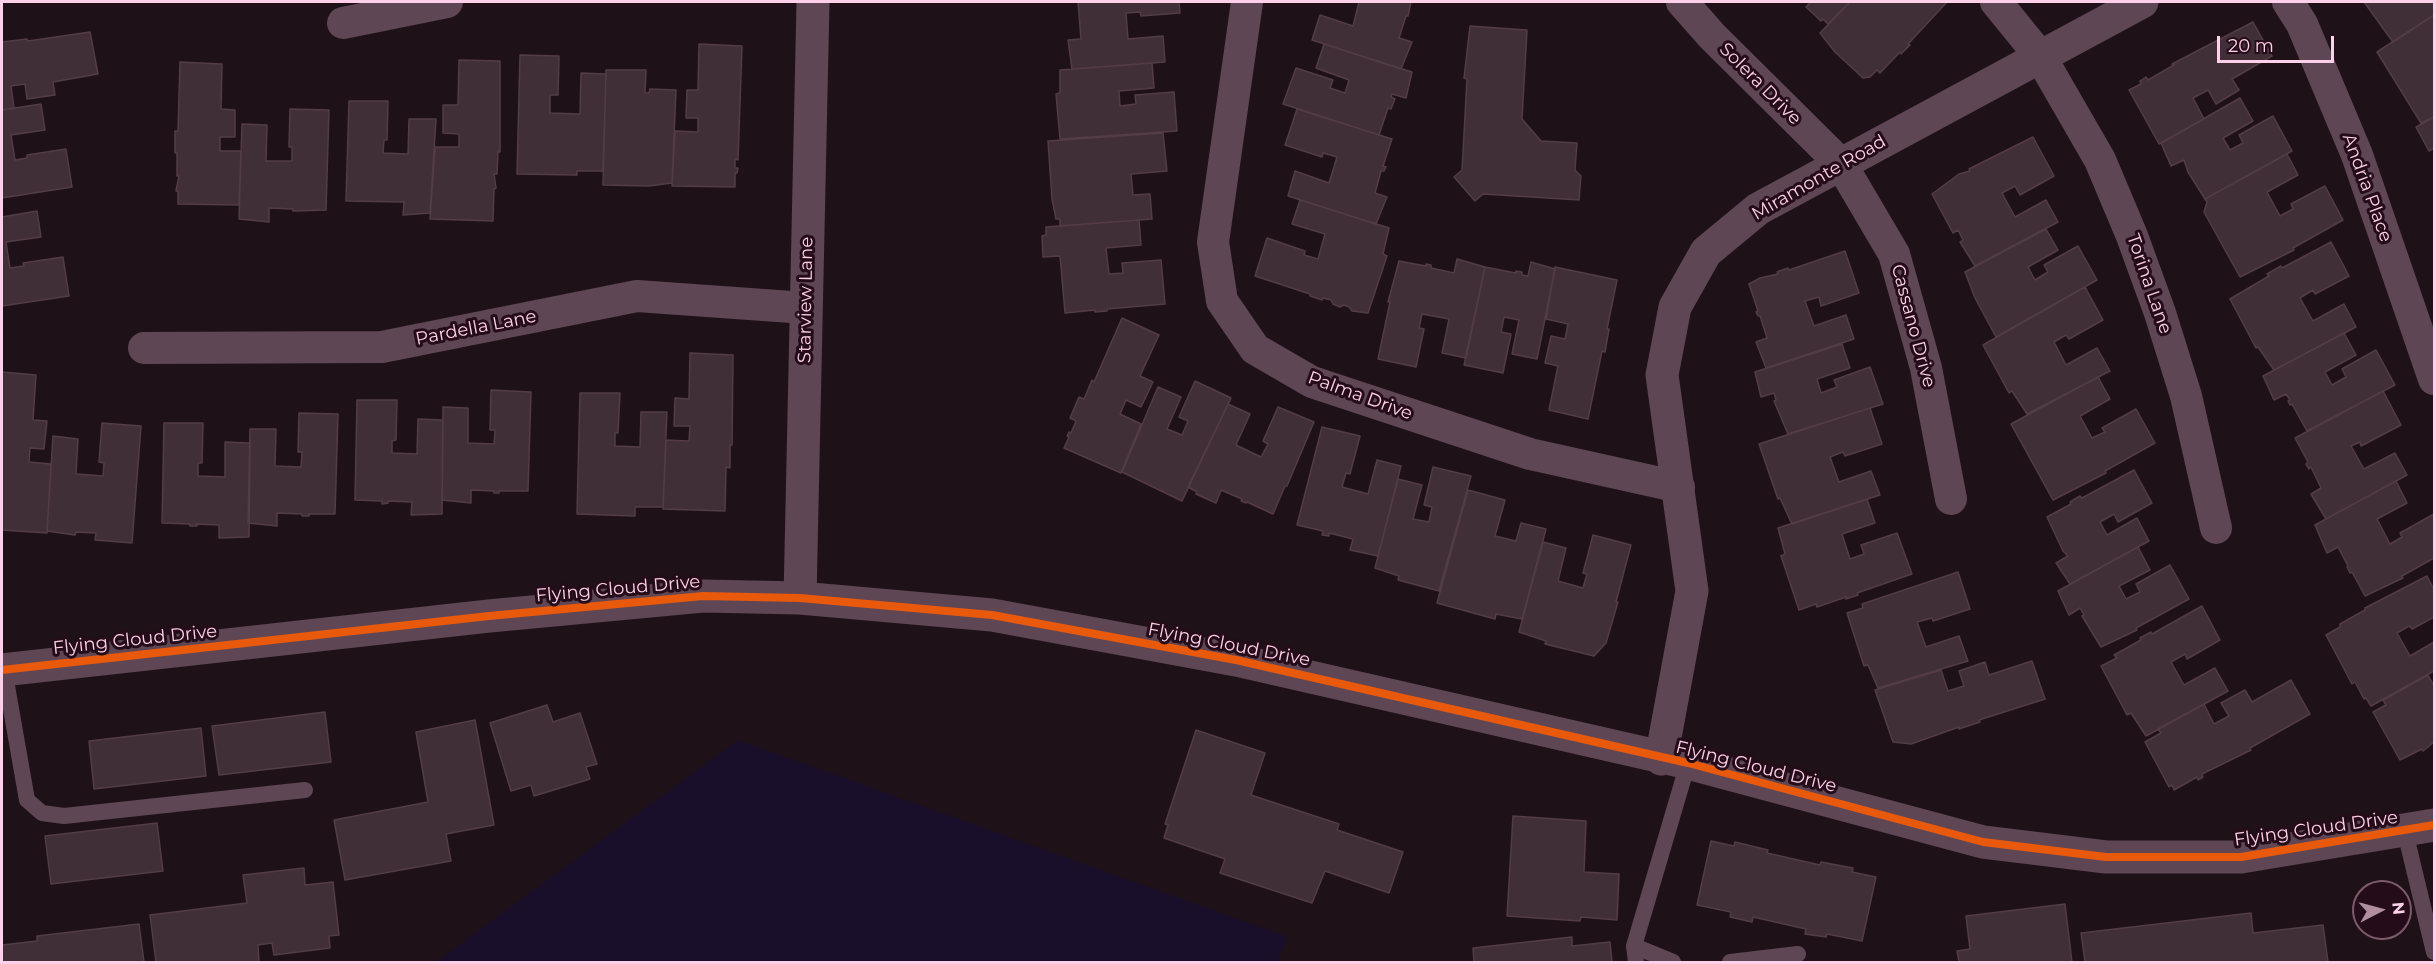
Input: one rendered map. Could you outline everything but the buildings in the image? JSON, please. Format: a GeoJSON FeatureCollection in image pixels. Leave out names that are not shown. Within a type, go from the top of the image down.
{"type":"FeatureCollection","features":[{"type":"Feature","properties":{"kind":"street"},"geometry":{"type":"LineString","coordinates":[[343,23],[447,2]]}},
{"type":"Feature","properties":{"kind":"street","name":"Starview Lane"},"geometry":{"type":"LineString","coordinates":[[800,598],[813,2]]}},
{"type":"Feature","properties":{"kind":"street","name":"Palma Drive"},"geometry":{"type":"LineString","coordinates":[[1247,2],[1213,242],[1222,301],[1255,350],[1312,382],[1530,454],[1679,487]]}},
{"type":"Feature","properties":{"kind":"street","name":"Solera Drive"},"geometry":{"type":"LineString","coordinates":[[1682,2],[1712,36],[1840,164]]}},
{"type":"Feature","properties":{"kind":"street","name":"Torina Lane"},"geometry":{"type":"LineString","coordinates":[[1996,2],[2040,56],[2100,160],[2132,236],[2160,313],[2186,396],[2216,528]]}},
{"type":"Feature","properties":{"kind":"street","name":"Miramonte Road"},"geometry":{"type":"LineString","coordinates":[[1675,761],[1692,591],[1662,375],[1675,307],[1706,252],[1758,209],[2142,2]]}},
{"type":"Feature","properties":{"kind":"street","name":"Andria Place"},"geometry":{"type":"LineString","coordinates":[[2288,2],[2302,24],[2357,155],[2434,379]]}},
{"type":"Feature","properties":{"kind":"street","name":"Cassano Drive"},"geometry":{"type":"LineString","coordinates":[[1840,164],[1894,255],[1926,368],[1951,499]]}},
{"type":"Feature","properties":{"kind":"street","name":"Pardella Lane"},"geometry":{"type":"LineString","coordinates":[[144,348],[382,347],[637,296],[806,308]]}},
{"type":"Feature","properties":{"kind":"street","name":"Flying Cloud Drive"},"geometry":{"type":"LineString","coordinates":[[3,670],[489,616],[703,596],[800,598],[992,615],[1236,660],[1675,761],[1983,842],[2106,857],[2241,857],[2420,829]]}},
{"type":"Feature","properties":{"kind":"lane"},"geometry":{"type":"LineString","coordinates":[[3,670],[27,800],[42,813],[64,816],[304,790]]}},
{"type":"Feature","properties":{"kind":"lane"},"geometry":{"type":"LineString","coordinates":[[1673,963],[1635,954],[1675,761]]}},
{"type":"Feature","properties":{"kind":"lane"},"geometry":{"type":"LineString","coordinates":[[2420,829],[2434,952]]}},
{"type":"Feature","properties":{"kind":"lane"},"geometry":{"type":"LineString","coordinates":[[1730,963],[1798,954]]}},
{"type":"Feature","properties":{"kind":"shaded area"},"geometry":{"type":"Polygon","coordinates":[[[738,740],[1288,937],[1277,962],[436,962],[738,740]]]}},
{"type":"Feature","properties":{"kind":"cycle path"},"geometry":{"type":"LineString","coordinates":[[2,670],[489,616],[703,596],[800,598],[992,615],[1236,660],[1688,763],[1983,842],[2106,857],[2241,857],[2434,825]]}}]}
